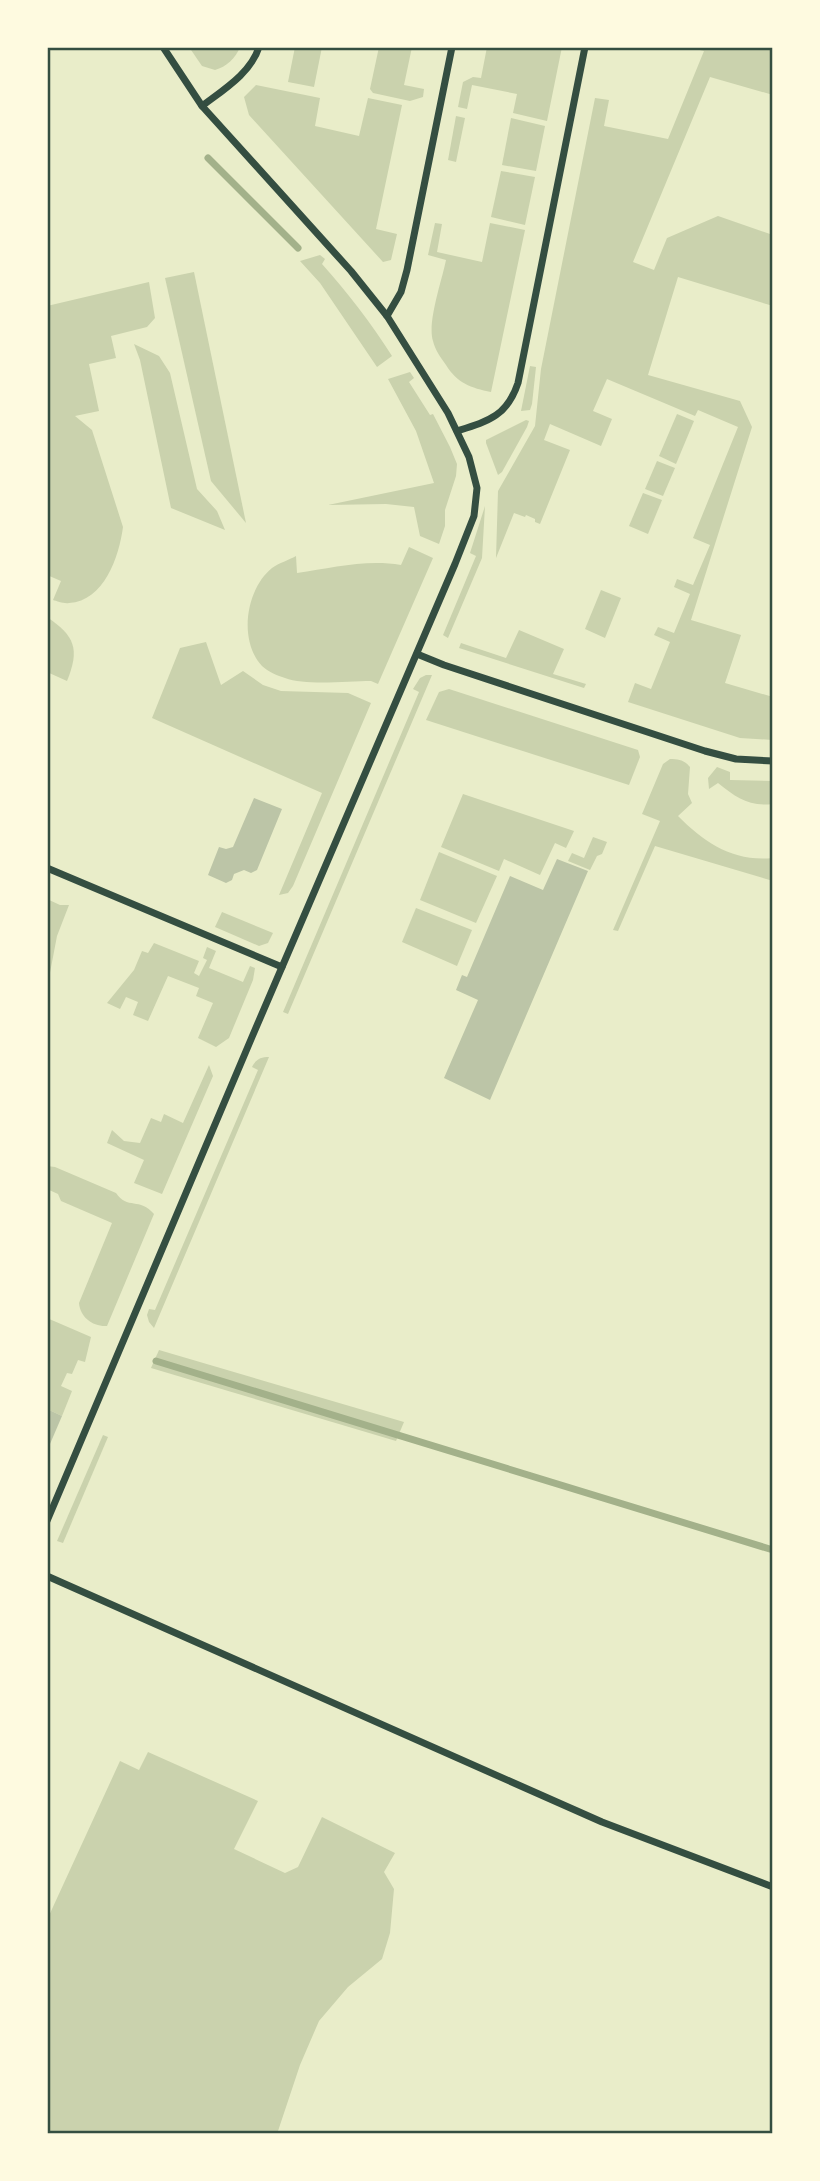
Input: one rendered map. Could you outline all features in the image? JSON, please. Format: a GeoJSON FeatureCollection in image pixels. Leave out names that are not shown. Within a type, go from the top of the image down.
{"type":"FeatureCollection","features":[{"type":"Feature","properties":{"kind":"street"},"geometry":{"type":"LineString","coordinates":[[47,1521],[469,531],[477,502],[474,474],[457,432],[387,316],[351,271],[202,106],[163,47]]}},
{"type":"Feature","properties":{"kind":"street"},"geometry":{"type":"LineString","coordinates":[[202,106],[246,71],[260,47]]}},
{"type":"Feature","properties":{"kind":"street"},"geometry":{"type":"LineString","coordinates":[[387,316],[401,292],[407,270],[452,47]]}},
{"type":"Feature","properties":{"kind":"street"},"geometry":{"type":"LineString","coordinates":[[457,432],[496,416],[510,403],[518,383],[585,47]]}},
{"type":"Feature","properties":{"kind":"street"},"geometry":{"type":"LineString","coordinates":[[417,654],[705,751],[736,759],[773,761]]}},
{"type":"Feature","properties":{"kind":"street"},"geometry":{"type":"LineString","coordinates":[[47,868],[282,967]]}},
{"type":"Feature","properties":{"kind":"street"},"geometry":{"type":"LineString","coordinates":[[47,1576],[583,1814],[773,1887]]}},
{"type":"Feature","properties":{"kind":"green space"},"geometry":{"type":"Polygon","coordinates":[[[189,47],[240,47],[230,62],[215,70],[202,66],[189,47]]]}},
{"type":"Feature","properties":{"kind":"green space"},"geometry":{"type":"Polygon","coordinates":[[[295,47],[322,47],[314,87],[288,82],[295,47]]]}},
{"type":"Feature","properties":{"kind":"green space"},"geometry":{"type":"Polygon","coordinates":[[[379,47],[412,47],[404,85],[424,89],[423,97],[410,101],[373,93],[370,89],[379,47]]]}},
{"type":"Feature","properties":{"kind":"green space"},"geometry":{"type":"Polygon","coordinates":[[[487,47],[562,47],[547,121],[513,113],[517,94],[472,85],[467,109],[458,107],[463,82],[473,77],[481,78],[487,47]]]}},
{"type":"Feature","properties":{"kind":"green space"},"geometry":{"type":"Polygon","coordinates":[[[687,47],[773,47],[773,95],[710,77],[633,262],[654,270],[667,238],[718,216],[773,235],[773,306],[678,277],[648,375],[740,401],[752,427],[691,620],[741,635],[725,683],[773,697],[773,740],[740,738],[628,702],[635,683],[651,689],[670,642],[654,635],[658,627],[674,633],[690,594],[674,587],[677,579],[693,585],[710,545],[693,538],[738,427],[698,410],[695,416],[607,379],[593,411],[612,419],[601,446],[550,424],[544,440],[570,450],[540,524],[526,515],[525,517],[514,513],[496,558],[498,491],[535,426],[541,369],[595,98],[609,100],[604,126],[668,139],[704,51],[687,47]]]}},
{"type":"Feature","properties":{"kind":"green space"},"geometry":{"type":"Polygon","coordinates":[[[256,85],[320,98],[315,126],[359,136],[368,98],[402,105],[376,229],[397,234],[391,260],[383,262],[249,115],[244,97],[256,85]]]}},
{"type":"Feature","properties":{"kind":"green space"},"geometry":{"type":"Polygon","coordinates":[[[456,116],[465,118],[456,162],[448,160],[456,116]]]}},
{"type":"Feature","properties":{"kind":"green space"},"geometry":{"type":"Polygon","coordinates":[[[511,118],[545,126],[536,171],[502,165],[511,118]]]}},
{"type":"Feature","properties":{"kind":"green space"},"geometry":{"type":"Polygon","coordinates":[[[501,171],[535,177],[525,225],[491,217],[501,171]]]}},
{"type":"Feature","properties":{"kind":"green space"},"geometry":{"type":"Polygon","coordinates":[[[435,223],[442,224],[437,252],[482,262],[490,223],[525,230],[491,392],[460,380],[450,371],[434,344],[433,313],[446,260],[428,255],[435,223]]]}},
{"type":"Feature","properties":{"kind":"green space"},"geometry":{"type":"Polygon","coordinates":[[[320,255],[325,259],[322,264],[359,308],[392,356],[377,367],[320,283],[300,261],[320,255]]]}},
{"type":"Feature","properties":{"kind":"green space"},"geometry":{"type":"Polygon","coordinates":[[[194,272],[246,523],[211,481],[165,278],[194,272]]]}},
{"type":"Feature","properties":{"kind":"green space"},"geometry":{"type":"Polygon","coordinates":[[[149,282],[155,318],[147,327],[111,336],[116,358],[89,364],[99,411],[75,416],[92,430],[123,527],[118,551],[108,576],[92,594],[67,603],[53,600],[61,581],[47,575],[47,306],[149,282]]]}},
{"type":"Feature","properties":{"kind":"green space"},"geometry":{"type":"Polygon","coordinates":[[[134,344],[159,356],[170,373],[197,489],[217,511],[225,530],[171,508],[140,360],[134,344]]]}},
{"type":"Feature","properties":{"kind":"green space"},"geometry":{"type":"Polygon","coordinates":[[[530,366],[536,367],[532,404],[530,410],[521,411],[530,366]]]}},
{"type":"Feature","properties":{"kind":"green space"},"geometry":{"type":"Polygon","coordinates":[[[410,372],[414,378],[409,382],[430,415],[433,414],[457,464],[439,544],[420,536],[414,507],[386,504],[328,505],[434,483],[416,431],[388,379],[410,372]]]}},
{"type":"Feature","properties":{"kind":"green space"},"geometry":{"type":"Polygon","coordinates":[[[677,414],[694,421],[676,464],[659,456],[677,414]]]}},
{"type":"Feature","properties":{"kind":"green space"},"geometry":{"type":"Polygon","coordinates":[[[526,420],[529,421],[527,427],[498,475],[486,440],[526,420]]]}},
{"type":"Feature","properties":{"kind":"green space"},"geometry":{"type":"Polygon","coordinates":[[[657,461],[675,468],[663,496],[645,489],[657,461]]]}},
{"type":"Feature","properties":{"kind":"green space"},"geometry":{"type":"Polygon","coordinates":[[[643,493],[662,500],[648,534],[629,526],[643,493]]]}},
{"type":"Feature","properties":{"kind":"green space"},"geometry":{"type":"Polygon","coordinates":[[[485,506],[482,558],[448,638],[443,635],[476,556],[470,553],[485,506]]]}},
{"type":"Feature","properties":{"kind":"green space"},"geometry":{"type":"Polygon","coordinates":[[[409,547],[433,558],[378,684],[371,681],[294,680],[276,675],[262,666],[250,643],[248,615],[256,589],[272,568],[296,556],[297,573],[362,564],[401,565],[409,547]]]}},
{"type":"Feature","properties":{"kind":"green space"},"geometry":{"type":"Polygon","coordinates":[[[601,590],[621,598],[605,638],[585,629],[601,590]]]}},
{"type":"Feature","properties":{"kind":"green space"},"geometry":{"type":"Polygon","coordinates":[[[47,617],[64,631],[72,644],[73,660],[67,681],[47,672],[47,617]]]}},
{"type":"Feature","properties":{"kind":"green space"},"geometry":{"type":"Polygon","coordinates":[[[519,630],[564,649],[553,674],[586,684],[584,688],[459,648],[461,643],[506,658],[519,630]]]}},
{"type":"Feature","properties":{"kind":"green space"},"geometry":{"type":"Polygon","coordinates":[[[206,642],[221,685],[243,671],[263,685],[281,691],[348,693],[371,703],[288,893],[279,895],[322,793],[152,718],[180,648],[206,642]]]}},
{"type":"Feature","properties":{"kind":"green space"},"geometry":{"type":"Polygon","coordinates":[[[432,675],[288,1014],[283,1012],[419,692],[413,689],[420,678],[432,675]]]}},
{"type":"Feature","properties":{"kind":"green space"},"geometry":{"type":"Polygon","coordinates":[[[449,689],[638,750],[640,757],[629,785],[426,720],[439,692],[449,689]]]}},
{"type":"Feature","properties":{"kind":"green space"},"geometry":{"type":"Polygon","coordinates":[[[670,759],[681,760],[690,767],[688,794],[692,803],[678,816],[699,835],[732,854],[773,858],[773,881],[655,846],[618,931],[613,930],[660,821],[642,814],[663,764],[670,759]]]}},
{"type":"Feature","properties":{"kind":"green space"},"geometry":{"type":"Polygon","coordinates":[[[717,767],[730,772],[730,780],[773,781],[773,804],[749,802],[718,783],[709,789],[708,778],[717,767]]]}},
{"type":"Feature","properties":{"kind":"green space"},"geometry":{"type":"Polygon","coordinates":[[[463,794],[574,831],[566,848],[555,843],[540,875],[504,859],[499,871],[441,847],[463,794]]]}},
{"type":"Feature","properties":{"kind":"green space"},"geometry":{"type":"Polygon","coordinates":[[[593,837],[607,842],[590,870],[568,861],[572,853],[584,858],[593,837]]]}},
{"type":"Feature","properties":{"kind":"green space"},"geometry":{"type":"Polygon","coordinates":[[[439,852],[497,876],[476,923],[420,900],[439,852]]]}},
{"type":"Feature","properties":{"kind":"green space"},"geometry":{"type":"Polygon","coordinates":[[[47,899],[60,905],[69,905],[57,936],[49,978],[47,977],[47,899]]]}},
{"type":"Feature","properties":{"kind":"green space"},"geometry":{"type":"Polygon","coordinates":[[[416,908],[472,930],[457,966],[402,942],[416,908]]]}},
{"type":"Feature","properties":{"kind":"green space"},"geometry":{"type":"Polygon","coordinates":[[[222,912],[273,933],[268,943],[259,946],[215,927],[222,912]]]}},
{"type":"Feature","properties":{"kind":"green space"},"geometry":{"type":"Polygon","coordinates":[[[154,943],[199,961],[194,973],[199,976],[207,960],[203,958],[207,947],[216,951],[209,968],[243,982],[250,966],[255,968],[253,980],[229,1038],[216,1047],[198,1038],[213,1003],[196,996],[199,988],[168,976],[148,1021],[133,1015],[138,1002],[126,997],[120,1009],[107,1003],[134,970],[142,951],[148,953],[154,943]]]}},
{"type":"Feature","properties":{"kind":"green space"},"geometry":{"type":"Polygon","coordinates":[[[269,1057],[154,1328],[147,1315],[149,1309],[155,1310],[258,1070],[252,1067],[259,1059],[269,1057]]]}},
{"type":"Feature","properties":{"kind":"green space"},"geometry":{"type":"Polygon","coordinates":[[[209,1065],[213,1076],[162,1194],[134,1183],[144,1160],[107,1143],[112,1130],[124,1141],[140,1143],[151,1118],[161,1122],[164,1114],[183,1123],[209,1065]]]}},
{"type":"Feature","properties":{"kind":"green space"},"geometry":{"type":"Polygon","coordinates":[[[47,1166],[116,1193],[125,1201],[144,1206],[154,1214],[107,1326],[88,1320],[79,1303],[112,1223],[61,1201],[58,1194],[47,1189],[47,1166]]]}},
{"type":"Feature","properties":{"kind":"green space"},"geometry":{"type":"Polygon","coordinates":[[[47,1318],[91,1337],[85,1362],[78,1360],[72,1374],[67,1373],[61,1386],[72,1391],[62,1416],[47,1409],[47,1318]]]}},
{"type":"Feature","properties":{"kind":"green space"},"geometry":{"type":"Polygon","coordinates":[[[159,1350],[404,1422],[396,1441],[151,1368],[159,1350]]]}},
{"type":"Feature","properties":{"kind":"green space"},"geometry":{"type":"Polygon","coordinates":[[[103,1435],[108,1437],[63,1543],[57,1541],[103,1435]]]}},
{"type":"Feature","properties":{"kind":"green space"},"geometry":{"type":"Polygon","coordinates":[[[148,1752],[258,1801],[234,1849],[285,1873],[298,1867],[322,1817],[395,1853],[384,1872],[394,1889],[390,1933],[382,1959],[348,1987],[319,2021],[300,2065],[277,2134],[47,2134],[47,1920],[120,1761],[139,1770],[148,1752]]]}},
{"type":"Feature","properties":{"kind":"building"},"geometry":{"type":"Polygon","coordinates":[[[254,798],[282,809],[257,870],[251,873],[244,870],[234,874],[232,880],[226,883],[208,875],[219,847],[233,847],[254,798]]]}},
{"type":"Feature","properties":{"kind":"building"},"geometry":{"type":"Polygon","coordinates":[[[557,859],[588,871],[490,1100],[444,1078],[478,1000],[456,990],[462,975],[467,977],[510,876],[543,890],[557,859]]]}},
{"type":"Feature","properties":{"kind":"building"},"geometry":{"type":"Polygon","coordinates":[[[47,1409],[62,1416],[47,1451],[47,1409]]]}},
{"type":"Feature","properties":{"kind":"waterway"},"geometry":{"type":"LineString","coordinates":[[208,158],[298,248]]}},
{"type":"Feature","properties":{"kind":"waterway"},"geometry":{"type":"LineString","coordinates":[[156,1361],[773,1550]]}}]}
